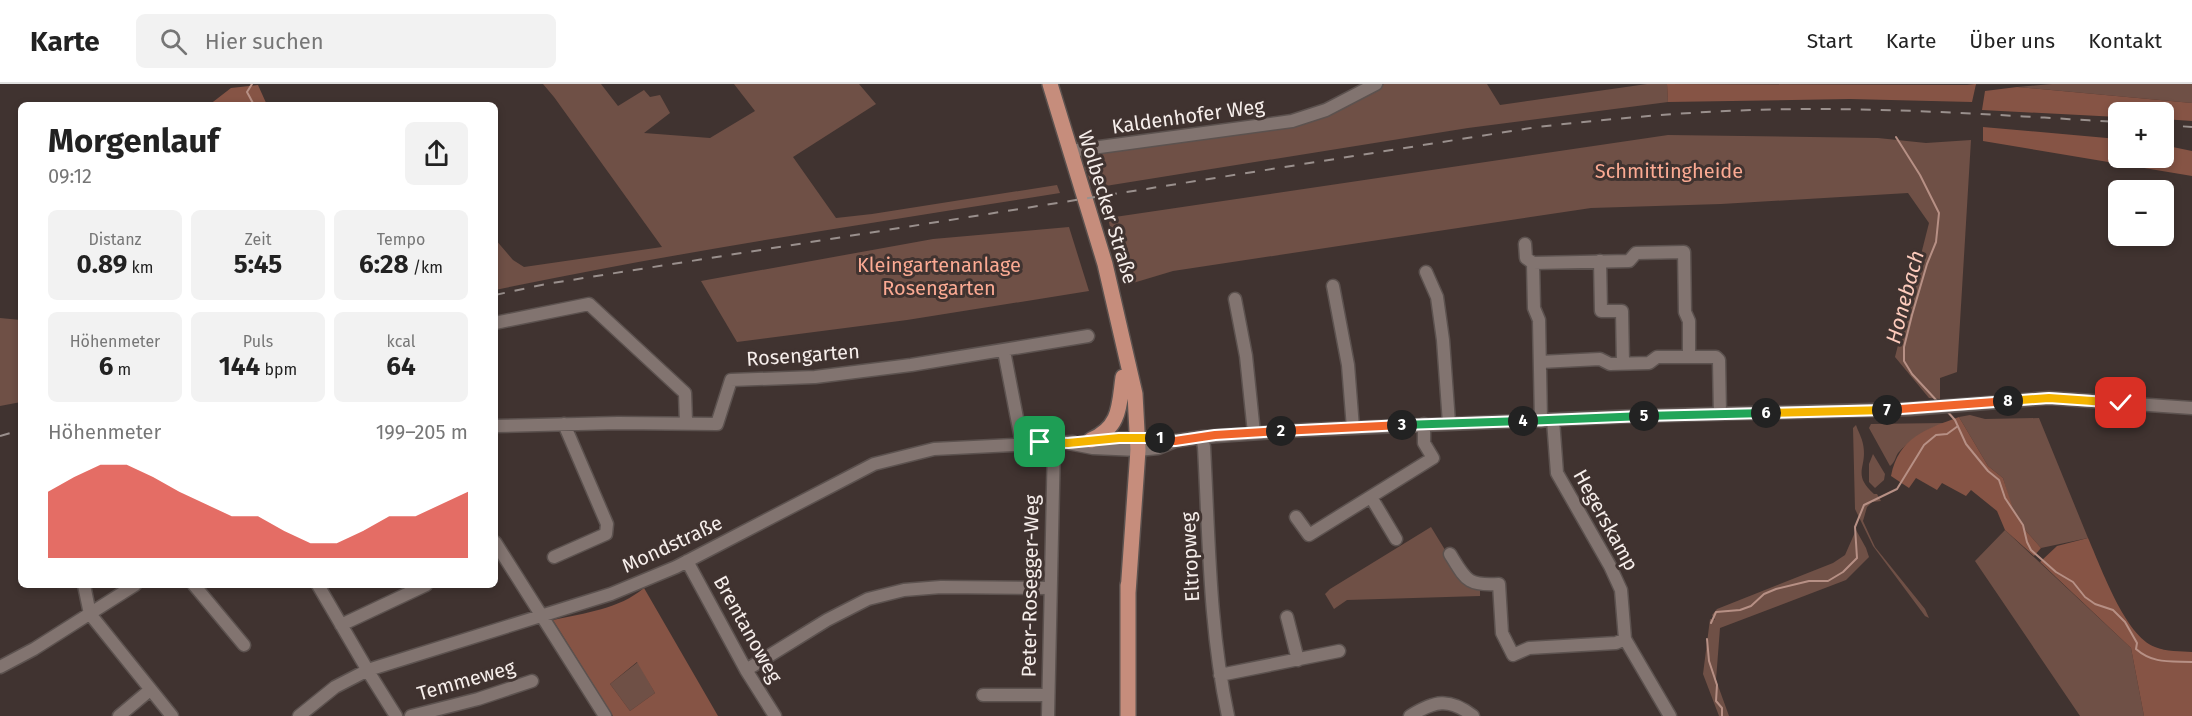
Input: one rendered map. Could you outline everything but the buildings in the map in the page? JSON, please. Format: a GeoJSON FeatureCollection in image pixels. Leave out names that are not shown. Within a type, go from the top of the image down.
{"type":"FeatureCollection","features":[{"type":"Feature","properties":{"kind":"main road","name":"Wolbecker Straße"},"geometry":{"type":"LineString","coordinates":[[1050,84],[1105,264],[1135,394],[1128,593],[1128,716]]}},
{"type":"Feature","properties":{"kind":"main road","name":"Wolbecker Straße"},"geometry":{"type":"LineString","coordinates":[[1124,342],[1123,377],[1133,444]]}},
{"type":"Feature","properties":{"kind":"main road"},"geometry":{"type":"LineString","coordinates":[[1091,440],[1105,433],[1114,421],[1123,377]]}},
{"type":"Feature","properties":{"kind":"street","name":"Kaldenhofer Weg"},"geometry":{"type":"LineString","coordinates":[[1070,152],[1292,121],[1326,110],[1376,84]]}},
{"type":"Feature","properties":{"kind":"street"},"geometry":{"type":"LineString","coordinates":[[1525,244],[1526,258],[1533,263],[1629,261],[1636,253],[1684,252],[1685,312],[1689,321],[1689,357]]}},
{"type":"Feature","properties":{"kind":"street"},"geometry":{"type":"LineString","coordinates":[[1600,261],[1600,311],[1622,310],[1623,363]]}},
{"type":"Feature","properties":{"kind":"street","name":"Hegerskamp"},"geometry":{"type":"LineString","coordinates":[[1533,263],[1534,308],[1539,320],[1540,362],[1547,420],[1557,473],[1610,566],[1621,590],[1625,639],[1670,716]]}},
{"type":"Feature","properties":{"kind":"street"},"geometry":{"type":"LineString","coordinates":[[1426,272],[1437,297],[1442,329],[1449,423]]}},
{"type":"Feature","properties":{"kind":"street"},"geometry":{"type":"LineString","coordinates":[[1333,286],[1348,365],[1353,428]]}},
{"type":"Feature","properties":{"kind":"street"},"geometry":{"type":"LineString","coordinates":[[1235,299],[1246,356],[1254,433]]}},
{"type":"Feature","properties":{"kind":"street"},"geometry":{"type":"LineString","coordinates":[[498,322],[589,304],[685,393],[686,422]]}},
{"type":"Feature","properties":{"kind":"street","name":"Rosengarten"},"geometry":{"type":"LineString","coordinates":[[498,426],[686,422],[717,424],[731,380],[815,377],[911,365],[1088,336]]}},
{"type":"Feature","properties":{"kind":"street"},"geometry":{"type":"LineString","coordinates":[[1004,351],[1022,444]]}},
{"type":"Feature","properties":{"kind":"street"},"geometry":{"type":"LineString","coordinates":[[1540,362],[1600,359],[1610,364],[1649,363],[1657,357],[1716,357],[1719,360],[1720,414]]}},
{"type":"Feature","properties":{"kind":"street"},"geometry":{"type":"LineString","coordinates":[[1133,444],[1158,448],[1175,441],[1202,437],[1424,424],[1936,407],[2049,398],[2192,408]]}},
{"type":"Feature","properties":{"kind":"street"},"geometry":{"type":"LineString","coordinates":[[554,557],[606,534],[607,524],[564,424]]}},
{"type":"Feature","properties":{"kind":"street"},"geometry":{"type":"LineString","coordinates":[[1296,517],[1308,536],[1433,458],[1424,443],[1424,424]]}},
{"type":"Feature","properties":{"kind":"street","name":"Eltropweg"},"geometry":{"type":"LineString","coordinates":[[1202,437],[1212,610],[1228,716]]}},
{"type":"Feature","properties":{"kind":"street","name":"Mondstraße"},"geometry":{"type":"LineString","coordinates":[[1068,443],[1091,440],[1133,444]]}},
{"type":"Feature","properties":{"kind":"street","name":"Mondstraße"},"geometry":{"type":"LineString","coordinates":[[299,716],[335,687],[368,670],[621,590],[687,561],[874,464],[934,449],[1054,442],[1093,448],[1133,444]]}},
{"type":"Feature","properties":{"kind":"street","name":"Peter-Rosegger-Weg"},"geometry":{"type":"LineString","coordinates":[[1048,716],[1054,442]]}},
{"type":"Feature","properties":{"kind":"street"},"geometry":{"type":"LineString","coordinates":[[1371,498],[1396,539]]}},
{"type":"Feature","properties":{"kind":"street"},"geometry":{"type":"LineString","coordinates":[[498,547],[605,716]]}},
{"type":"Feature","properties":{"kind":"street"},"geometry":{"type":"LineString","coordinates":[[1450,554],[1463,574],[1474,584],[1478,585],[1499,578],[1502,633],[1513,655],[1528,648],[1616,643],[1625,639]]}},
{"type":"Feature","properties":{"kind":"street","name":"Brentanoweg"},"geometry":{"type":"LineString","coordinates":[[687,561],[746,670],[775,716]]}},
{"type":"Feature","properties":{"kind":"street"},"geometry":{"type":"LineString","coordinates":[[746,670],[827,620],[868,599],[903,590],[941,587],[1050,588]]}},
{"type":"Feature","properties":{"kind":"street"},"geometry":{"type":"LineString","coordinates":[[85,588],[90,614],[171,716]]}},
{"type":"Feature","properties":{"kind":"street"},"geometry":{"type":"LineString","coordinates":[[0,667],[34,649],[130,588]]}},
{"type":"Feature","properties":{"kind":"street"},"geometry":{"type":"LineString","coordinates":[[196,588],[244,645]]}},
{"type":"Feature","properties":{"kind":"street"},"geometry":{"type":"LineString","coordinates":[[320,588],[396,716]]}},
{"type":"Feature","properties":{"kind":"street"},"geometry":{"type":"LineString","coordinates":[[341,625],[420,588]]}},
{"type":"Feature","properties":{"kind":"street"},"geometry":{"type":"LineString","coordinates":[[1287,617],[1298,660]]}},
{"type":"Feature","properties":{"kind":"street"},"geometry":{"type":"LineString","coordinates":[[1220,675],[1339,651]]}},
{"type":"Feature","properties":{"kind":"street","name":"Temmeweg"},"geometry":{"type":"LineString","coordinates":[[411,716],[478,699],[532,681]]}},
{"type":"Feature","properties":{"kind":"street"},"geometry":{"type":"LineString","coordinates":[[119,716],[150,690]]}},
{"type":"Feature","properties":{"kind":"street","name":"Peter-Rosegger-Weg"},"geometry":{"type":"LineString","coordinates":[[983,694],[1048,695]]}},
{"type":"Feature","properties":{"kind":"street"},"geometry":{"type":"LineString","coordinates":[[1410,716],[1432,704],[1441,703],[1455,704],[1473,716]]}},
{"type":"Feature","properties":{"kind":"green space"},"geometry":{"type":"Polygon","coordinates":[[[543,84],[601,84],[618,106],[644,90],[650,97],[660,95],[670,113],[644,133],[710,138],[755,111],[734,84],[859,84],[876,104],[793,157],[836,218],[1057,185],[1060,193],[706,250],[498,289],[498,242],[513,260],[524,267],[662,247],[543,84]]]}},
{"type":"Feature","properties":{"kind":"green space"},"geometry":{"type":"Polygon","coordinates":[[[1384,84],[1487,84],[1500,105],[1647,84],[1667,84],[1668,102],[1468,128],[1093,188],[1085,168],[1087,155],[1342,108],[1384,84]]]}},
{"type":"Feature","properties":{"kind":"green space"},"geometry":{"type":"Polygon","coordinates":[[[2052,84],[2192,84],[2192,103],[2017,87],[2052,84]]]}},
{"type":"Feature","properties":{"kind":"green space","name":"Schmittingheide"},"geometry":{"type":"Polygon","coordinates":[[[1668,135],[1878,138],[1926,143],[1971,140],[1957,372],[1940,378],[1940,399],[1929,398],[1895,357],[1929,223],[1908,193],[1721,204],[1591,208],[1173,271],[1123,286],[1108,218],[1668,135]]]}},
{"type":"Feature","properties":{"kind":"green space","name":"Kleingartenanlage Rosengarten"},"geometry":{"type":"Polygon","coordinates":[[[1069,227],[1089,291],[907,320],[737,342],[701,281],[933,239],[1069,227]]]}},
{"type":"Feature","properties":{"kind":"green space"},"geometry":{"type":"Polygon","coordinates":[[[0,318],[18,320],[18,403],[0,406],[0,318]]]}},
{"type":"Feature","properties":{"kind":"green space"},"geometry":{"type":"Polygon","coordinates":[[[1970,415],[1985,419],[2039,418],[2088,538],[2041,548],[2026,531],[2012,509],[2003,478],[1988,466],[1959,417],[1970,415]]]}},
{"type":"Feature","properties":{"kind":"green space"},"geometry":{"type":"Polygon","coordinates":[[[1944,423],[1913,439],[1898,453],[1890,466],[1869,428],[1871,424],[1944,423]]]}},
{"type":"Feature","properties":{"kind":"green space"},"geometry":{"type":"Polygon","coordinates":[[[1856,425],[1864,452],[1863,481],[1881,501],[1872,502],[1867,507],[1863,521],[1875,547],[1925,609],[1929,618],[1925,616],[1873,546],[1855,509],[1853,428],[1856,425]]]}},
{"type":"Feature","properties":{"kind":"green space"},"geometry":{"type":"Polygon","coordinates":[[[1873,454],[1885,474],[1884,480],[1875,488],[1869,482],[1869,464],[1873,454]]]}},
{"type":"Feature","properties":{"kind":"green space"},"geometry":{"type":"Polygon","coordinates":[[[1431,527],[1461,576],[1480,588],[1480,596],[1347,600],[1334,609],[1325,594],[1330,589],[1431,527]]]}},
{"type":"Feature","properties":{"kind":"green space"},"geometry":{"type":"Polygon","coordinates":[[[1856,530],[1869,557],[1846,580],[1720,628],[1716,680],[1729,716],[1719,716],[1703,674],[1710,619],[1715,620],[1712,615],[1717,609],[1833,563],[1845,555],[1856,530]]]}},
{"type":"Feature","properties":{"kind":"green space"},"geometry":{"type":"Polygon","coordinates":[[[2005,530],[2131,648],[2144,716],[2080,716],[1975,561],[2005,530]]]}},
{"type":"Feature","properties":{"kind":"green space"},"geometry":{"type":"Polygon","coordinates":[[[638,662],[655,693],[630,711],[610,684],[638,662]]]}},
{"type":"Feature","properties":{"kind":"shaded area"},"geometry":{"type":"Polygon","coordinates":[[[1667,84],[1976,84],[1972,102],[1850,99],[1668,102],[1667,84]]]}},
{"type":"Feature","properties":{"kind":"shaded area"},"geometry":{"type":"Polygon","coordinates":[[[258,85],[266,102],[213,102],[231,88],[258,85]]]}},
{"type":"Feature","properties":{"kind":"shaded area"},"geometry":{"type":"Polygon","coordinates":[[[2017,87],[2192,103],[2192,121],[2174,120],[2174,102],[2108,102],[2108,116],[1982,110],[1985,91],[2017,87]]]}},
{"type":"Feature","properties":{"kind":"shaded area"},"geometry":{"type":"Polygon","coordinates":[[[1983,127],[2108,138],[2108,162],[1983,141],[1983,127]]]}},
{"type":"Feature","properties":{"kind":"shaded area"},"geometry":{"type":"Polygon","coordinates":[[[2174,147],[2192,151],[2192,176],[2144,168],[2174,168],[2174,147]]]}},
{"type":"Feature","properties":{"kind":"shaded area"},"geometry":{"type":"Polygon","coordinates":[[[1959,417],[1988,466],[2003,478],[2013,509],[2026,531],[2041,548],[2034,556],[2005,530],[1997,511],[1971,490],[1966,496],[1942,483],[1937,490],[1916,478],[1909,488],[1891,476],[1900,452],[1907,443],[1925,431],[1959,417]]]}},
{"type":"Feature","properties":{"kind":"shaded area"},"geometry":{"type":"Polygon","coordinates":[[[2088,538],[2115,599],[2124,615],[2144,640],[2159,649],[2192,652],[2192,716],[2144,716],[2131,648],[2040,562],[2057,546],[2088,538]]]}},
{"type":"Feature","properties":{"kind":"shaded area"},"geometry":{"type":"Polygon","coordinates":[[[644,588],[718,716],[613,716],[553,620],[613,606],[644,588]],[[637,662],[610,684],[630,711],[655,693],[637,662]]]}},
{"type":"Feature","properties":{"kind":"waterway"},"geometry":{"type":"LineString","coordinates":[[252,84],[247,92],[252,102]]}},
{"type":"Feature","properties":{"kind":"waterway","name":"Honebach"},"geometry":{"type":"LineString","coordinates":[[1896,137],[1920,175],[1939,213],[1936,242],[1927,264],[1904,347],[1904,361],[1912,374],[1938,402]]}},
{"type":"Feature","properties":{"kind":"waterway","name":"Honebach"},"geometry":{"type":"LineString","coordinates":[[1946,410],[1955,420],[1966,444],[1988,471],[1999,480],[2005,498],[2023,525],[2031,550],[2056,572],[2073,582],[2085,597],[2095,604],[2113,610],[2125,622],[2137,643],[2136,649],[2142,654],[2162,661],[2192,662]]}},
{"type":"Feature","properties":{"kind":"waterway"},"geometry":{"type":"LineString","coordinates":[[1711,623],[1716,612],[1740,610],[1751,606],[1764,594],[1776,589],[1809,581],[1828,581],[1843,572],[1857,558],[1855,527],[1864,505],[1897,489],[1924,445],[1936,435],[1947,434],[1958,426]]}},
{"type":"Feature","properties":{"kind":"waterway"},"geometry":{"type":"LineString","coordinates":[[1707,639],[1709,661],[1717,685],[1716,701],[1722,708],[1722,716]]}},
{"type":"Feature","properties":{"kind":"railway"},"geometry":{"type":"LineString","coordinates":[[498,294],[546,284],[1564,124],[1700,112],[1800,109],[1936,112],[2108,121]]}},
{"type":"Feature","properties":{"kind":"railway"},"geometry":{"type":"LineString","coordinates":[[2174,126],[2192,127]]}},
{"type":"Feature","properties":{"kind":"railway"},"geometry":{"type":"LineString","coordinates":[[0,436],[18,431]]}},
{"type":"Feature","properties":{"kind":"route"},"geometry":{"type":"LineString","coordinates":[[1040,442],[1068,443],[1119,438],[1160,438],[1175,441],[1215,435],[1449,423],[1910,409],[2049,398],[2121,403]]}}]}
